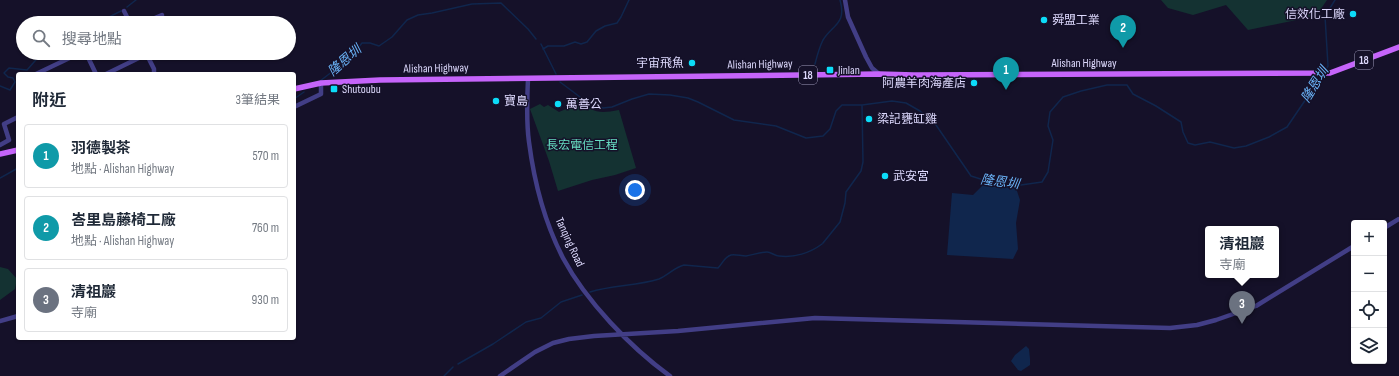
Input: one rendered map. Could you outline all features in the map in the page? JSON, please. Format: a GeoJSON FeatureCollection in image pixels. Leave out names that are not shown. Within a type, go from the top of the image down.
{"type":"FeatureCollection","features":[{"type":"Feature","properties":{"kind":"main road","name":"Alishan Highway"},"geometry":{"type":"LineString","coordinates":[[296,89],[321,83],[380,80],[879,74],[1330,73],[1399,47]]}},
{"type":"Feature","properties":{"kind":"main road"},"geometry":{"type":"LineString","coordinates":[[0,154],[16,150]]}},
{"type":"Feature","properties":{"kind":"street"},"geometry":{"type":"LineString","coordinates":[[845,0],[848,17],[866,57],[872,68],[879,74]]}},
{"type":"Feature","properties":{"kind":"street"},"geometry":{"type":"LineString","coordinates":[[124,11],[126,16]]}},
{"type":"Feature","properties":{"kind":"street"},"geometry":{"type":"LineString","coordinates":[[40,72],[65,60]]}},
{"type":"Feature","properties":{"kind":"street"},"geometry":{"type":"LineString","coordinates":[[89,60],[95,72]]}},
{"type":"Feature","properties":{"kind":"street"},"geometry":{"type":"LineString","coordinates":[[110,72],[135,60]]}},
{"type":"Feature","properties":{"kind":"street"},"geometry":{"type":"LineString","coordinates":[[150,60],[154,72]]}},
{"type":"Feature","properties":{"kind":"street","name":"Tanqing Road"},"geometry":{"type":"LineString","coordinates":[[528,79],[527,119],[529,142],[537,185],[549,223],[563,258],[585,292],[621,334],[651,363],[670,376]]}},
{"type":"Feature","properties":{"kind":"street"},"geometry":{"type":"LineString","coordinates":[[296,106],[321,94],[321,83]]}},
{"type":"Feature","properties":{"kind":"street"},"geometry":{"type":"LineString","coordinates":[[0,145],[9,140],[4,124],[16,118]]}},
{"type":"Feature","properties":{"kind":"street"},"geometry":{"type":"LineString","coordinates":[[1387,226],[1399,219]]}},
{"type":"Feature","properties":{"kind":"street"},"geometry":{"type":"LineString","coordinates":[[500,376],[520,361],[553,343],[594,336],[815,318],[1170,328],[1197,325],[1230,316],[1256,306],[1351,248]]}},
{"type":"Feature","properties":{"kind":"street"},"geometry":{"type":"LineString","coordinates":[[0,321],[16,317]]}},
{"type":"Feature","properties":{"kind":"green space"},"geometry":{"type":"Polygon","coordinates":[[[1161,0],[1327,0],[1316,16],[1248,30],[1226,5],[1193,15],[1168,8],[1161,0]]]}},
{"type":"Feature","properties":{"kind":"green space","name":"長宏電信工程"},"geometry":{"type":"Polygon","coordinates":[[[577,98],[587,107],[596,111],[606,112],[619,110],[636,168],[558,191],[530,109],[540,104],[544,107],[548,105],[559,112],[566,109],[577,98]]]}},
{"type":"Feature","properties":{"kind":"green space"},"geometry":{"type":"Polygon","coordinates":[[[0,267],[8,269],[16,278],[16,284],[15,289],[0,300],[0,267]]]}},
{"type":"Feature","properties":{"kind":"water"},"geometry":{"type":"Polygon","coordinates":[[[984,184],[1016,188],[1020,200],[1016,223],[1018,249],[1013,259],[947,255],[952,193],[973,195],[984,184]]]}},
{"type":"Feature","properties":{"kind":"water"},"geometry":{"type":"Polygon","coordinates":[[[1026,346],[1029,349],[1030,365],[1021,371],[1018,370],[1011,361],[1015,355],[1026,346]]]}},
{"type":"Feature","properties":{"kind":"waterway"},"geometry":{"type":"LineString","coordinates":[[127,7],[136,0]]}},
{"type":"Feature","properties":{"kind":"waterway"},"geometry":{"type":"LineString","coordinates":[[543,49],[548,46],[564,46],[575,42],[581,44],[587,42],[596,31],[605,26],[617,23],[629,0]]}},
{"type":"Feature","properties":{"kind":"waterway"},"geometry":{"type":"LineString","coordinates":[[815,64],[823,40],[838,23],[842,14],[840,0]]}},
{"type":"Feature","properties":{"kind":"waterway","name":"隆恩圳"},"geometry":{"type":"LineString","coordinates":[[1325,71],[1328,66],[1325,16],[1335,0]]}},
{"type":"Feature","properties":{"kind":"waterway","name":"隆恩圳"},"geometry":{"type":"LineString","coordinates":[[320,81],[350,58],[362,43],[370,43],[379,46],[392,37],[407,20],[418,15],[472,4],[501,3],[528,29],[536,39]]}},
{"type":"Feature","properties":{"kind":"waterway"},"geometry":{"type":"LineString","coordinates":[[111,16],[121,11]]}},
{"type":"Feature","properties":{"kind":"waterway","name":"隆恩圳"},"geometry":{"type":"LineString","coordinates":[[541,44],[556,74]]}},
{"type":"Feature","properties":{"kind":"waterway"},"geometry":{"type":"LineString","coordinates":[[0,86],[10,90],[15,82],[13,78],[8,77],[4,73],[9,68],[27,70],[36,60]]}},
{"type":"Feature","properties":{"kind":"waterway","name":"隆恩圳"},"geometry":{"type":"LineString","coordinates":[[560,82],[584,100],[603,108],[612,107],[649,94],[670,95],[688,98],[734,120],[776,126],[806,138],[823,136],[830,129],[836,111],[842,105],[862,105],[892,101],[906,103],[920,111],[936,125],[971,176],[987,181],[1004,179],[1021,185],[1042,182],[1048,172],[1053,140],[1048,126],[1050,112],[1063,97],[1107,85],[1127,85],[1133,94],[1156,106],[1181,122],[1183,132],[1188,143],[1195,145],[1210,142],[1234,148],[1246,146],[1269,137],[1287,127],[1323,74]]}},
{"type":"Feature","properties":{"kind":"waterway","name":"隆恩圳"},"geometry":{"type":"LineString","coordinates":[[296,98],[304,92]]}},
{"type":"Feature","properties":{"kind":"waterway"},"geometry":{"type":"LineString","coordinates":[[823,243],[840,222],[846,192],[861,171],[863,162],[862,105]]}},
{"type":"Feature","properties":{"kind":"waterway","name":"隆恩圳"},"geometry":{"type":"LineString","coordinates":[[0,178],[16,169]]}},
{"type":"Feature","properties":{"kind":"waterway"},"geometry":{"type":"LineString","coordinates":[[590,292],[659,279],[684,265],[718,268],[725,259],[731,255],[746,256],[767,252],[778,256],[790,256],[807,252],[822,244]]}},
{"type":"Feature","properties":{"kind":"waterway"},"geometry":{"type":"LineString","coordinates":[[458,364],[493,344],[526,322],[541,318],[561,302],[582,295]]}},
{"type":"Feature","properties":{"kind":"waterway"},"geometry":{"type":"LineString","coordinates":[[444,376],[453,367]]}},
{"type":"Feature","properties":{"kind":"place","name":"信效化工廠"},"geometry":{"type":"Point","coordinates":[1353,14]}},
{"type":"Feature","properties":{"kind":"place","name":"舜盟工業"},"geometry":{"type":"Point","coordinates":[1044,20]}},
{"type":"Feature","properties":{"kind":"place","name":"峇里島藤椅工廠"},"geometry":{"type":"Point","coordinates":[1123,48]}},
{"type":"Feature","properties":{"kind":"place","name":"宇宙飛魚"},"geometry":{"type":"Point","coordinates":[692,63]}},
{"type":"Feature","properties":{"kind":"place","name":"Jinlan"},"geometry":{"type":"Point","coordinates":[830,70]}},
{"type":"Feature","properties":{"kind":"place","name":"阿農羊肉海產店"},"geometry":{"type":"Point","coordinates":[974,83]}},
{"type":"Feature","properties":{"kind":"place","name":"Shutoubu"},"geometry":{"type":"Point","coordinates":[334,89]}},
{"type":"Feature","properties":{"kind":"place","name":"羽德製茶"},"geometry":{"type":"Point","coordinates":[1006,90]}},
{"type":"Feature","properties":{"kind":"place","name":"寶島"},"geometry":{"type":"Point","coordinates":[496,101]}},
{"type":"Feature","properties":{"kind":"place","name":"萬善公"},"geometry":{"type":"Point","coordinates":[558,104]}},
{"type":"Feature","properties":{"kind":"place","name":"梁記甕缸雞"},"geometry":{"type":"Point","coordinates":[869,119]}},
{"type":"Feature","properties":{"kind":"place","name":"武安宮"},"geometry":{"type":"Point","coordinates":[885,176]}},
{"type":"Feature","properties":{"kind":"place","name":"清祖巖"},"geometry":{"type":"Point","coordinates":[1242,324]}}]}
